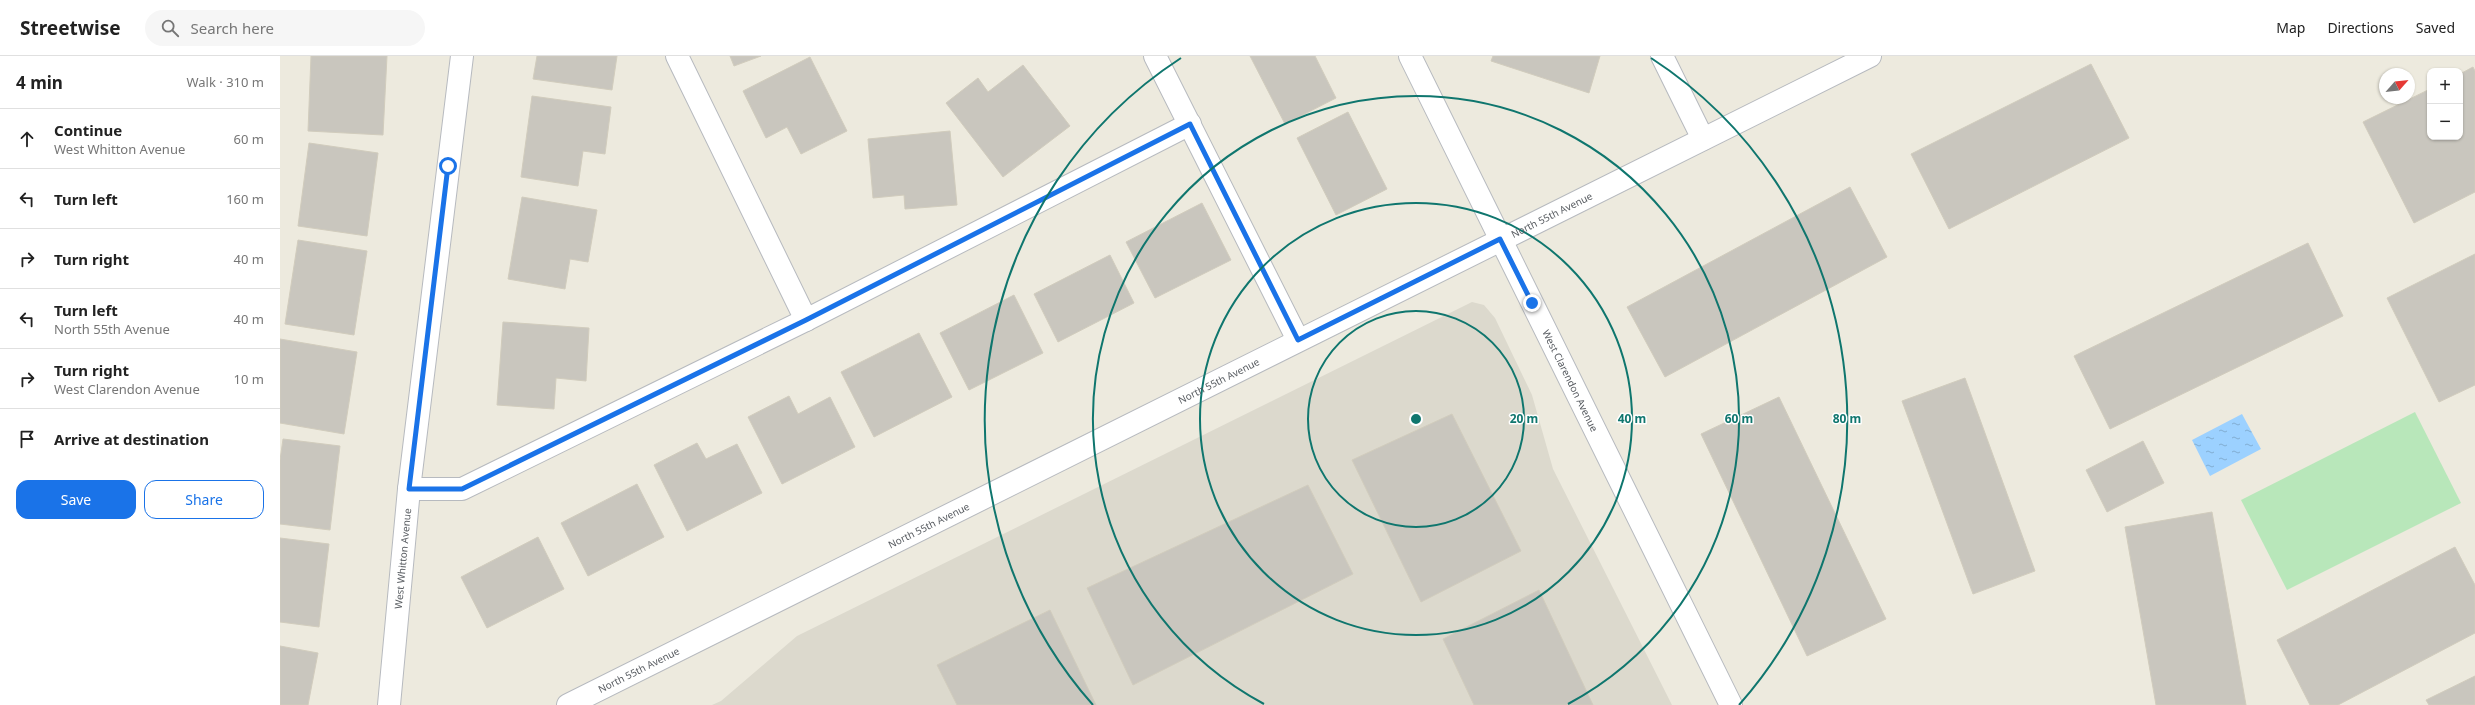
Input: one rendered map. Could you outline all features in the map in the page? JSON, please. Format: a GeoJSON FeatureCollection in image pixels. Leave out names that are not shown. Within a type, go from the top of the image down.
{"type":"FeatureCollection","features":[{"type":"Feature","properties":{"kind":"street","name":"West Whitton Avenue"},"geometry":{"type":"LineString","coordinates":[[389,705],[409,489],[462,56]]}},
{"type":"Feature","properties":{"kind":"street"},"geometry":{"type":"LineString","coordinates":[[678,56],[806,320]]}},
{"type":"Feature","properties":{"kind":"street"},"geometry":{"type":"LineString","coordinates":[[1155,56],[1298,340]]}},
{"type":"Feature","properties":{"kind":"street","name":"West Clarendon Avenue"},"geometry":{"type":"LineString","coordinates":[[1410,56],[1731,705]]}},
{"type":"Feature","properties":{"kind":"street"},"geometry":{"type":"LineString","coordinates":[[1662,56],[1703,139]]}},
{"type":"Feature","properties":{"kind":"street","name":"North 55th Avenue"},"geometry":{"type":"LineString","coordinates":[[568,705],[1500,239],[1870,56]]}},
{"type":"Feature","properties":{"kind":"street"},"geometry":{"type":"LineString","coordinates":[[409,489],[462,489],[806,320],[1190,124]]}},
{"type":"Feature","properties":{"kind":"shaded area"},"geometry":{"type":"Polygon","coordinates":[[[1472,302],[1484,305],[1495,318],[1532,395],[1553,469],[1672,705],[712,705],[721,701],[797,636],[1472,302]]]}},
{"type":"Feature","properties":{"kind":"green space"},"geometry":{"type":"Polygon","coordinates":[[[2415,412],[2461,503],[2287,590],[2241,500],[2415,412]]]}},
{"type":"Feature","properties":{"kind":"water"},"geometry":{"type":"Polygon","coordinates":[[[2242,414],[2261,449],[2210,476],[2192,440],[2242,414]]]}},
{"type":"Feature","properties":{"kind":"building"},"geometry":{"type":"Polygon","coordinates":[[[311,56],[387,56],[383,135],[308,131],[311,56]]]}},
{"type":"Feature","properties":{"kind":"building"},"geometry":{"type":"Polygon","coordinates":[[[537,56],[617,56],[612,90],[533,79],[537,56]]]}},
{"type":"Feature","properties":{"kind":"building"},"geometry":{"type":"Polygon","coordinates":[[[730,56],[761,56],[734,66],[730,56]]]}},
{"type":"Feature","properties":{"kind":"building"},"geometry":{"type":"Polygon","coordinates":[[[1250,56],[1315,56],[1336,98],[1285,124],[1250,56]]]}},
{"type":"Feature","properties":{"kind":"building"},"geometry":{"type":"Polygon","coordinates":[[[1493,56],[1600,56],[1589,93],[1491,61],[1493,56]]]}},
{"type":"Feature","properties":{"kind":"building"},"geometry":{"type":"Polygon","coordinates":[[[810,57],[847,131],[801,154],[787,127],[766,138],[743,91],[810,57]]]}},
{"type":"Feature","properties":{"kind":"building"},"geometry":{"type":"Polygon","coordinates":[[[2091,64],[2129,138],[1949,229],[1911,154],[2091,64]]]}},
{"type":"Feature","properties":{"kind":"building"},"geometry":{"type":"Polygon","coordinates":[[[1023,65],[1070,126],[1003,177],[946,103],[978,78],[988,92],[1023,65]]]}},
{"type":"Feature","properties":{"kind":"building"},"geometry":{"type":"Polygon","coordinates":[[[2473,67],[2475,71],[2475,192],[2414,223],[2363,122],[2400,104],[2415,104],[2415,96],[2427,90],[2427,140],[2463,140],[2463,72],[2473,67]]]}},
{"type":"Feature","properties":{"kind":"building"},"geometry":{"type":"Polygon","coordinates":[[[532,96],[611,107],[605,154],[583,151],[578,186],[521,177],[532,96]]]}},
{"type":"Feature","properties":{"kind":"building"},"geometry":{"type":"Polygon","coordinates":[[[1348,112],[1387,189],[1336,215],[1297,138],[1348,112]]]}},
{"type":"Feature","properties":{"kind":"building"},"geometry":{"type":"Polygon","coordinates":[[[950,131],[957,205],[905,209],[904,195],[873,198],[868,139],[950,131]]]}},
{"type":"Feature","properties":{"kind":"building"},"geometry":{"type":"Polygon","coordinates":[[[309,143],[378,153],[367,236],[298,226],[309,143]]]}},
{"type":"Feature","properties":{"kind":"building"},"geometry":{"type":"Polygon","coordinates":[[[1850,187],[1887,257],[1665,377],[1627,307],[1850,187]]]}},
{"type":"Feature","properties":{"kind":"building"},"geometry":{"type":"Polygon","coordinates":[[[522,197],[597,210],[588,262],[570,259],[565,289],[508,279],[522,197]]]}},
{"type":"Feature","properties":{"kind":"building"},"geometry":{"type":"Polygon","coordinates":[[[1202,203],[1231,260],[1155,298],[1126,242],[1202,203]]]}},
{"type":"Feature","properties":{"kind":"building"},"geometry":{"type":"Polygon","coordinates":[[[298,240],[367,251],[354,335],[285,324],[298,240]]]}},
{"type":"Feature","properties":{"kind":"building"},"geometry":{"type":"Polygon","coordinates":[[[2308,243],[2343,316],[2110,429],[2074,356],[2308,243]]]}},
{"type":"Feature","properties":{"kind":"building"},"geometry":{"type":"Polygon","coordinates":[[[2475,254],[2475,385],[2439,402],[2387,298],[2475,254]]]}},
{"type":"Feature","properties":{"kind":"building"},"geometry":{"type":"Polygon","coordinates":[[[1110,255],[1134,303],[1058,342],[1034,294],[1110,255]]]}},
{"type":"Feature","properties":{"kind":"building"},"geometry":{"type":"Polygon","coordinates":[[[1014,295],[1043,353],[969,390],[940,333],[1014,295]]]}},
{"type":"Feature","properties":{"kind":"building"},"geometry":{"type":"Polygon","coordinates":[[[503,322],[589,328],[586,381],[556,378],[554,409],[497,405],[503,322]]]}},
{"type":"Feature","properties":{"kind":"building"},"geometry":{"type":"Polygon","coordinates":[[[919,333],[952,397],[874,437],[841,372],[919,333]]]}},
{"type":"Feature","properties":{"kind":"building"},"geometry":{"type":"Polygon","coordinates":[[[280,339],[357,352],[344,434],[280,423],[280,339]]]}},
{"type":"Feature","properties":{"kind":"building"},"geometry":{"type":"Polygon","coordinates":[[[1965,378],[2035,571],[1973,594],[1902,401],[1965,378]]]}},
{"type":"Feature","properties":{"kind":"building"},"geometry":{"type":"Polygon","coordinates":[[[789,396],[798,414],[830,397],[855,447],[782,484],[748,417],[789,396]]]}},
{"type":"Feature","properties":{"kind":"building"},"geometry":{"type":"Polygon","coordinates":[[[1779,397],[1886,619],[1807,656],[1701,434],[1779,397]]]}},
{"type":"Feature","properties":{"kind":"building"},"geometry":{"type":"Polygon","coordinates":[[[1452,414],[1521,551],[1421,602],[1352,460],[1452,414]]]}},
{"type":"Feature","properties":{"kind":"building"},"geometry":{"type":"Polygon","coordinates":[[[283,439],[340,446],[330,530],[280,524],[280,460],[283,439]]]}},
{"type":"Feature","properties":{"kind":"building"},"geometry":{"type":"Polygon","coordinates":[[[2143,441],[2164,483],[2107,512],[2086,470],[2143,441]]]}},
{"type":"Feature","properties":{"kind":"building"},"geometry":{"type":"Polygon","coordinates":[[[697,443],[706,459],[737,444],[762,493],[687,531],[654,465],[697,443]]]}},
{"type":"Feature","properties":{"kind":"building"},"geometry":{"type":"Polygon","coordinates":[[[637,484],[664,537],[588,576],[561,523],[637,484]]]}},
{"type":"Feature","properties":{"kind":"building"},"geometry":{"type":"Polygon","coordinates":[[[1308,485],[1353,574],[1133,685],[1087,588],[1308,485]]]}},
{"type":"Feature","properties":{"kind":"building"},"geometry":{"type":"Polygon","coordinates":[[[2212,512],[2246,705],[2156,705],[2125,527],[2212,512]]]}},
{"type":"Feature","properties":{"kind":"building"},"geometry":{"type":"Polygon","coordinates":[[[538,537],[564,589],[487,628],[461,577],[538,537]]]}},
{"type":"Feature","properties":{"kind":"building"},"geometry":{"type":"Polygon","coordinates":[[[280,538],[329,544],[319,627],[280,622],[280,538]]]}},
{"type":"Feature","properties":{"kind":"building"},"geometry":{"type":"Polygon","coordinates":[[[2455,547],[2475,585],[2475,633],[2338,705],[2310,705],[2277,640],[2455,547]]]}},
{"type":"Feature","properties":{"kind":"building"},"geometry":{"type":"Polygon","coordinates":[[[1539,590],[1593,705],[1474,705],[1443,639],[1539,590]]]}},
{"type":"Feature","properties":{"kind":"building"},"geometry":{"type":"Polygon","coordinates":[[[1050,610],[1096,705],[957,705],[937,665],[1050,610]]]}},
{"type":"Feature","properties":{"kind":"building"},"geometry":{"type":"Polygon","coordinates":[[[280,646],[318,653],[308,705],[280,705],[280,646]]]}},
{"type":"Feature","properties":{"kind":"building"},"geometry":{"type":"Polygon","coordinates":[[[2475,676],[2475,705],[2429,705],[2426,700],[2475,676]]]}},
{"type":"Feature","properties":{"kind":"route"},"geometry":{"type":"LineString","coordinates":[[448,166],[409,489],[462,489],[806,320],[1190,124],[1298,340],[1500,239],[1532,303]]}}]}
